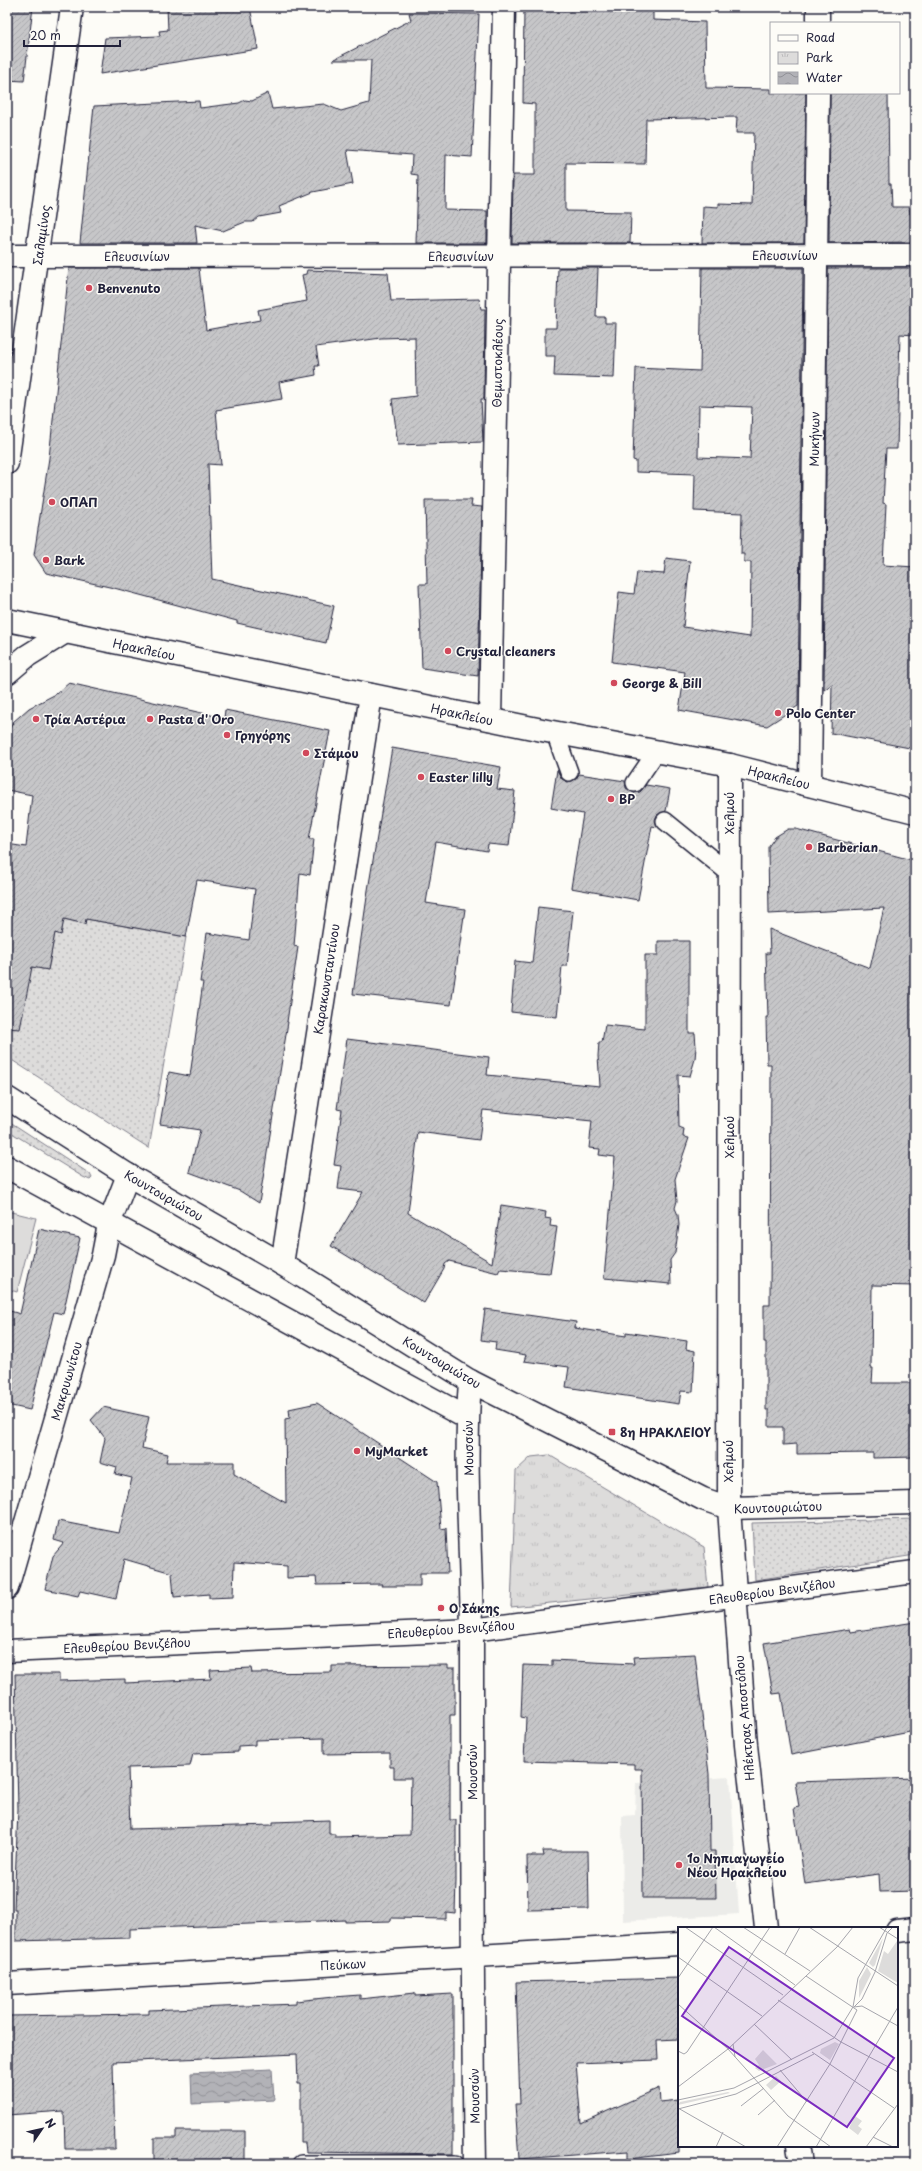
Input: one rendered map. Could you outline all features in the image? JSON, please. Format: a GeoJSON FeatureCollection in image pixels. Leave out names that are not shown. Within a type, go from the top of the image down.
{"type":"FeatureCollection","features":[{"type":"Feature","properties":{"kind":"street","name":"Σαλαμίνος"},"geometry":{"type":"LineString","coordinates":[[7,463],[38,256],[72,7]]}},
{"type":"Feature","properties":{"kind":"street","name":"Θεμιστοκλέους"},"geometry":{"type":"LineString","coordinates":[[490,720],[504,7]]}},
{"type":"Feature","properties":{"kind":"street"},"geometry":{"type":"LineString","coordinates":[[818,7],[818,22]]}},
{"type":"Feature","properties":{"kind":"street","name":"Μυκήνων"},"geometry":{"type":"LineString","coordinates":[[810,785],[818,94]]}},
{"type":"Feature","properties":{"kind":"street","name":"Ελευσινίων"},"geometry":{"type":"LineString","coordinates":[[7,256],[915,255]]}},
{"type":"Feature","properties":{"kind":"street","name":"Ηρακλείου"},"geometry":{"type":"LineString","coordinates":[[7,620],[554,733],[730,765],[915,812]]}},
{"type":"Feature","properties":{"kind":"street"},"geometry":{"type":"LineString","coordinates":[[7,673],[27,656],[64,633]]}},
{"type":"Feature","properties":{"kind":"street","name":"Καρακωνσταντίνου"},"geometry":{"type":"LineString","coordinates":[[282,1264],[371,695]]}},
{"type":"Feature","properties":{"kind":"street","name":"Χελμού"},"geometry":{"type":"LineString","coordinates":[[729,1508],[730,765]]}},
{"type":"Feature","properties":{"kind":"street","name":"Κουντουριώτου"},"geometry":{"type":"LineString","coordinates":[[7,1098],[128,1175],[282,1264],[470,1381],[703,1499],[729,1508],[915,1503]]}},
{"type":"Feature","properties":{"kind":"street"},"geometry":{"type":"LineString","coordinates":[[7,1167],[467,1418]]}},
{"type":"Feature","properties":{"kind":"street","name":"Μακρυωνίτου"},"geometry":{"type":"LineString","coordinates":[[7,1588],[103,1255],[109,1224],[128,1175]]}},
{"type":"Feature","properties":{"kind":"street","name":"Μουσσών"},"geometry":{"type":"LineString","coordinates":[[470,1381],[467,1418],[472,1630],[472,1957],[475,2164]]}},
{"type":"Feature","properties":{"kind":"street","name":"Ηλέκτρας Αποστόλου"},"geometry":{"type":"LineString","coordinates":[[729,1508],[734,1596],[746,1745],[766,1927]]}},
{"type":"Feature","properties":{"kind":"street","name":"Ελευθερίου Βενιζέλου"},"geometry":{"type":"LineString","coordinates":[[7,1650],[472,1630],[915,1572]]}},
{"type":"Feature","properties":{"kind":"street"},"geometry":{"type":"LineString","coordinates":[[898,1930],[915,1929]]}},
{"type":"Feature","properties":{"kind":"street","name":"Πεύκων"},"geometry":{"type":"LineString","coordinates":[[7,1984],[678,1944]]}},
{"type":"Feature","properties":{"kind":"street"},"geometry":{"type":"LineString","coordinates":[[798,2147],[801,2164]]}},
{"type":"Feature","properties":{"kind":"lane"},"geometry":{"type":"LineString","coordinates":[[554,733],[569,772]]}},
{"type":"Feature","properties":{"kind":"lane"},"geometry":{"type":"LineString","coordinates":[[635,783],[657,751]]}},
{"type":"Feature","properties":{"kind":"lane"},"geometry":{"type":"LineString","coordinates":[[665,821],[729,873]]}},
{"type":"Feature","properties":{"kind":"lane"},"geometry":{"type":"LineString","coordinates":[[301,2164],[455,2164]]}},
{"type":"Feature","properties":{"kind":"shaded area","name":"1ο Νηπιαγωγείο Νέου Ηρακλείου"},"geometry":{"type":"Polygon","coordinates":[[[730,1777],[739,1914],[623,1921],[622,1816],[635,1815],[636,1783],[730,1777]]]}},
{"type":"Feature","properties":{"kind":"green space"},"geometry":{"type":"Polygon","coordinates":[[[64,919],[85,924],[86,919],[186,937],[149,1148],[7,1057],[7,987],[32,967],[48,970],[55,933],[61,934],[64,919]]]}},
{"type":"Feature","properties":{"kind":"green space"},"geometry":{"type":"Polygon","coordinates":[[[7,1120],[90,1174],[92,1178],[90,1180],[83,1177],[7,1130],[7,1120]]]}},
{"type":"Feature","properties":{"kind":"green space"},"geometry":{"type":"Polygon","coordinates":[[[7,1211],[36,1218],[17,1292],[7,1289],[7,1211]]]}},
{"type":"Feature","properties":{"kind":"green space"},"geometry":{"type":"Polygon","coordinates":[[[549,1455],[704,1547],[708,1587],[511,1607],[516,1471],[531,1457],[549,1455]]]}},
{"type":"Feature","properties":{"kind":"green space"},"geometry":{"type":"Polygon","coordinates":[[[915,1519],[915,1555],[755,1580],[752,1523],[915,1519]]]}},
{"type":"Feature","properties":{"kind":"water"},"geometry":{"type":"Polygon","coordinates":[[[272,2069],[274,2100],[192,2104],[191,2073],[272,2069]]]}},
{"type":"Feature","properties":{"kind":"building"},"geometry":{"type":"Polygon","coordinates":[[[7,7],[33,7],[24,81],[7,80],[7,7]]]}},
{"type":"Feature","properties":{"kind":"building"},"geometry":{"type":"Polygon","coordinates":[[[167,7],[250,7],[258,49],[100,74],[105,38],[160,36],[159,31],[168,30],[167,7]]]}},
{"type":"Feature","properties":{"kind":"building"},"geometry":{"type":"Polygon","coordinates":[[[524,7],[653,7],[653,20],[705,22],[706,88],[770,89],[770,94],[806,94],[804,243],[702,243],[703,206],[718,207],[718,204],[752,205],[754,133],[736,133],[737,117],[646,119],[645,164],[566,163],[566,211],[631,212],[630,243],[512,243],[513,175],[535,175],[535,104],[523,103],[524,7]]]}},
{"type":"Feature","properties":{"kind":"building"},"geometry":{"type":"Polygon","coordinates":[[[409,13],[479,14],[472,157],[446,155],[445,210],[487,211],[487,243],[416,243],[418,175],[411,174],[412,155],[347,150],[353,184],[313,192],[279,206],[281,213],[259,217],[253,222],[245,222],[223,231],[195,225],[197,243],[80,243],[94,106],[199,101],[200,108],[239,103],[245,100],[252,101],[268,93],[272,109],[324,104],[341,111],[369,103],[371,60],[333,60],[411,20],[409,13]]]}},
{"type":"Feature","properties":{"kind":"building"},"geometry":{"type":"Polygon","coordinates":[[[830,94],[888,94],[889,184],[891,184],[892,207],[909,207],[910,214],[915,214],[915,242],[829,243],[830,94]]]}},
{"type":"Feature","properties":{"kind":"building"},"geometry":{"type":"Polygon","coordinates":[[[69,268],[199,268],[206,330],[260,320],[258,310],[307,301],[302,275],[306,274],[307,270],[388,273],[391,301],[479,299],[481,309],[485,309],[484,399],[481,399],[483,442],[398,445],[392,399],[416,396],[415,337],[381,338],[316,347],[319,366],[315,366],[316,375],[279,382],[282,399],[216,410],[221,465],[208,464],[212,579],[334,606],[326,643],[237,623],[237,621],[114,588],[46,573],[34,555],[49,458],[69,268]]]}},
{"type":"Feature","properties":{"kind":"building"},"geometry":{"type":"Polygon","coordinates":[[[558,268],[598,268],[596,317],[605,317],[605,323],[616,323],[614,378],[554,376],[555,356],[545,356],[545,328],[556,328],[558,268]]]}},
{"type":"Feature","properties":{"kind":"building"},"geometry":{"type":"Polygon","coordinates":[[[702,268],[803,268],[798,706],[767,726],[679,710],[685,672],[612,662],[619,592],[634,594],[637,572],[664,574],[666,558],[690,561],[683,627],[750,637],[751,562],[744,562],[744,554],[741,554],[742,513],[694,511],[695,474],[636,472],[636,461],[633,460],[636,368],[700,371],[702,268]],[[699,405],[698,457],[750,459],[752,407],[699,405]]]}},
{"type":"Feature","properties":{"kind":"building"},"geometry":{"type":"Polygon","coordinates":[[[828,268],[915,268],[915,335],[900,334],[897,449],[886,449],[883,503],[886,504],[883,565],[915,567],[915,749],[831,733],[832,684],[824,690],[828,268]]]}},
{"type":"Feature","properties":{"kind":"building"},"geometry":{"type":"Polygon","coordinates":[[[425,500],[472,500],[471,506],[482,507],[478,676],[422,668],[419,584],[427,584],[425,500]]]}},
{"type":"Feature","properties":{"kind":"building"},"geometry":{"type":"Polygon","coordinates":[[[69,683],[224,718],[225,710],[330,731],[309,839],[314,839],[310,875],[300,873],[294,946],[298,947],[288,1022],[259,1203],[240,1191],[189,1172],[200,1130],[160,1124],[169,1072],[190,1076],[203,982],[200,982],[207,933],[249,940],[255,889],[197,880],[186,937],[86,919],[85,924],[64,919],[61,935],[55,933],[48,970],[32,967],[20,1029],[7,1028],[7,844],[26,847],[32,795],[7,790],[7,733],[13,722],[29,708],[56,694],[69,683]]]}},
{"type":"Feature","properties":{"kind":"building"},"geometry":{"type":"Polygon","coordinates":[[[392,748],[501,767],[497,789],[515,791],[509,846],[488,844],[487,851],[436,842],[426,903],[465,909],[451,1005],[353,994],[368,890],[392,748]]]}},
{"type":"Feature","properties":{"kind":"building"},"geometry":{"type":"Polygon","coordinates":[[[557,770],[562,779],[568,782],[576,779],[579,774],[625,781],[626,788],[634,793],[640,792],[646,785],[670,789],[666,811],[657,815],[655,820],[657,827],[652,826],[638,900],[571,888],[583,814],[551,808],[557,770]]]}},
{"type":"Feature","properties":{"kind":"building"},"geometry":{"type":"Polygon","coordinates":[[[788,829],[796,829],[915,861],[915,1286],[872,1285],[871,1368],[873,1368],[872,1383],[915,1383],[915,1457],[873,1458],[873,1453],[797,1454],[797,1444],[783,1445],[783,1427],[769,1427],[769,1410],[766,1410],[766,1342],[764,1342],[764,1305],[770,1305],[771,1064],[767,1064],[766,1017],[768,1017],[766,953],[770,953],[769,929],[870,968],[884,908],[769,914],[768,847],[775,837],[788,829]]]}},
{"type":"Feature","properties":{"kind":"building"},"geometry":{"type":"Polygon","coordinates":[[[538,907],[573,911],[567,966],[562,966],[557,1017],[511,1012],[515,961],[532,963],[538,907]]]}},
{"type":"Feature","properties":{"kind":"building"},"geometry":{"type":"Polygon","coordinates":[[[658,941],[689,941],[689,1033],[695,1033],[696,1047],[695,1059],[690,1076],[678,1075],[679,1127],[684,1129],[683,1137],[689,1138],[675,1179],[677,1201],[675,1208],[678,1215],[679,1225],[675,1253],[670,1260],[671,1284],[604,1278],[615,1157],[599,1155],[600,1149],[589,1148],[592,1121],[483,1110],[479,1140],[418,1132],[408,1213],[492,1263],[501,1205],[546,1212],[545,1218],[551,1219],[550,1226],[557,1227],[550,1273],[500,1269],[498,1273],[449,1261],[445,1264],[444,1269],[424,1303],[331,1246],[363,1192],[338,1189],[341,1166],[334,1165],[342,1110],[337,1109],[347,1039],[489,1057],[487,1075],[600,1086],[598,1056],[599,1042],[602,1042],[605,1025],[645,1029],[645,955],[658,955],[658,941]]]}},
{"type":"Feature","properties":{"kind":"building"},"geometry":{"type":"Polygon","coordinates":[[[39,1229],[80,1238],[63,1314],[54,1312],[30,1410],[7,1405],[7,1310],[20,1314],[39,1229]]]}},
{"type":"Feature","properties":{"kind":"building"},"geometry":{"type":"Polygon","coordinates":[[[485,1309],[576,1322],[575,1328],[626,1336],[626,1332],[687,1341],[686,1349],[695,1351],[693,1392],[681,1391],[679,1404],[566,1387],[569,1367],[524,1361],[526,1355],[495,1350],[496,1342],[481,1340],[485,1309]]]}},
{"type":"Feature","properties":{"kind":"building"},"geometry":{"type":"Polygon","coordinates":[[[317,1403],[437,1482],[441,1529],[446,1528],[448,1573],[420,1573],[420,1586],[381,1586],[382,1584],[317,1585],[316,1577],[287,1578],[287,1566],[234,1562],[233,1597],[209,1598],[209,1594],[174,1597],[172,1573],[124,1559],[116,1599],[80,1591],[78,1596],[45,1589],[53,1556],[64,1543],[54,1540],[58,1521],[119,1533],[132,1478],[115,1474],[117,1467],[100,1462],[105,1438],[91,1420],[103,1407],[149,1417],[142,1448],[168,1454],[166,1462],[234,1462],[234,1474],[286,1503],[285,1419],[290,1418],[289,1409],[317,1403]]]}},
{"type":"Feature","properties":{"kind":"building"},"geometry":{"type":"Polygon","coordinates":[[[915,1622],[915,1731],[791,1755],[781,1693],[773,1694],[764,1643],[850,1629],[851,1632],[915,1622]]]}},
{"type":"Feature","properties":{"kind":"building"},"geometry":{"type":"Polygon","coordinates":[[[695,1654],[709,1774],[710,1851],[715,1851],[716,1898],[643,1898],[642,1769],[634,1769],[634,1764],[524,1761],[526,1718],[521,1717],[523,1665],[552,1666],[552,1660],[634,1664],[633,1657],[695,1654]]]}},
{"type":"Feature","properties":{"kind":"building"},"geometry":{"type":"Polygon","coordinates":[[[448,1665],[448,1668],[455,1668],[455,1715],[450,1715],[450,1820],[456,1820],[455,1913],[446,1912],[446,1919],[391,1918],[391,1921],[345,1922],[345,1920],[130,1929],[130,1938],[16,1941],[16,1910],[14,1910],[18,1809],[15,1674],[59,1674],[59,1681],[125,1679],[125,1683],[211,1679],[210,1670],[251,1668],[252,1673],[332,1672],[332,1666],[448,1665]],[[324,1738],[255,1740],[255,1745],[238,1746],[238,1752],[193,1754],[190,1766],[128,1768],[130,1829],[273,1825],[273,1822],[329,1820],[329,1834],[335,1834],[335,1837],[410,1835],[411,1778],[394,1778],[394,1767],[390,1767],[390,1753],[324,1754],[324,1738]]]}},
{"type":"Feature","properties":{"kind":"building"},"geometry":{"type":"Polygon","coordinates":[[[915,1778],[915,1891],[880,1892],[879,1874],[805,1884],[794,1808],[799,1807],[795,1782],[915,1778]]]}},
{"type":"Feature","properties":{"kind":"building"},"geometry":{"type":"Polygon","coordinates":[[[543,1851],[588,1851],[589,1909],[528,1910],[527,1856],[544,1856],[543,1851]]]}},
{"type":"Feature","properties":{"kind":"building"},"geometry":{"type":"Polygon","coordinates":[[[678,1978],[678,2039],[657,2040],[658,2060],[576,2063],[581,2123],[659,2088],[660,2102],[678,2100],[679,2153],[628,2159],[628,2151],[519,2159],[515,2104],[520,2104],[516,1982],[678,1978]]]}},
{"type":"Feature","properties":{"kind":"building"},"geometry":{"type":"Polygon","coordinates":[[[415,1993],[415,1996],[453,1994],[453,2154],[306,2152],[305,2143],[301,2143],[301,2084],[298,2084],[297,2054],[113,2062],[115,2149],[65,2149],[64,2111],[7,2115],[7,2016],[149,2014],[149,2010],[296,2004],[296,2001],[333,1997],[360,1995],[360,1999],[415,1993]]]}},
{"type":"Feature","properties":{"kind":"building"},"geometry":{"type":"Polygon","coordinates":[[[176,2131],[245,2131],[245,2164],[154,2164],[154,2138],[176,2138],[176,2131]]]}},
{"type":"Feature","properties":{"kind":"place","name":"Benvenuto"},"geometry":{"type":"Point","coordinates":[89,288]}},
{"type":"Feature","properties":{"kind":"place","name":"ΟΠΑΠ"},"geometry":{"type":"Point","coordinates":[52,502]}},
{"type":"Feature","properties":{"kind":"place","name":"Bark"},"geometry":{"type":"Point","coordinates":[46,560]}},
{"type":"Feature","properties":{"kind":"place","name":"Crystal cleaners"},"geometry":{"type":"Point","coordinates":[448,651]}},
{"type":"Feature","properties":{"kind":"place","name":"George & Bill"},"geometry":{"type":"Point","coordinates":[614,683]}},
{"type":"Feature","properties":{"kind":"place","name":"Polo Center"},"geometry":{"type":"Point","coordinates":[778,713]}},
{"type":"Feature","properties":{"kind":"place","name":"Τρία Αστέρια"},"geometry":{"type":"Point","coordinates":[36,719]}},
{"type":"Feature","properties":{"kind":"place","name":"Pasta d' Oro"},"geometry":{"type":"Point","coordinates":[150,719]}},
{"type":"Feature","properties":{"kind":"place","name":"Γρηγόρης"},"geometry":{"type":"Point","coordinates":[227,735]}},
{"type":"Feature","properties":{"kind":"place","name":"Στάμου"},"geometry":{"type":"Point","coordinates":[306,753]}},
{"type":"Feature","properties":{"kind":"place","name":"Easter lilly"},"geometry":{"type":"Point","coordinates":[421,777]}},
{"type":"Feature","properties":{"kind":"place","name":"BP"},"geometry":{"type":"Point","coordinates":[611,799]}},
{"type":"Feature","properties":{"kind":"place","name":"Barberian"},"geometry":{"type":"Point","coordinates":[809,847]}},
{"type":"Feature","properties":{"kind":"place","name":"8η ΗΡΑΚΛΕΙΟΥ"},"geometry":{"type":"Point","coordinates":[612,1432]}},
{"type":"Feature","properties":{"kind":"place","name":"MyMarket"},"geometry":{"type":"Point","coordinates":[357,1451]}},
{"type":"Feature","properties":{"kind":"place","name":"Ο Σάκης"},"geometry":{"type":"Point","coordinates":[441,1608]}},
{"type":"Feature","properties":{"kind":"place","name":"1ο Νηπιαγωγείο Νέου Ηρακλείου"},"geometry":{"type":"Point","coordinates":[679,1865]}}]}
